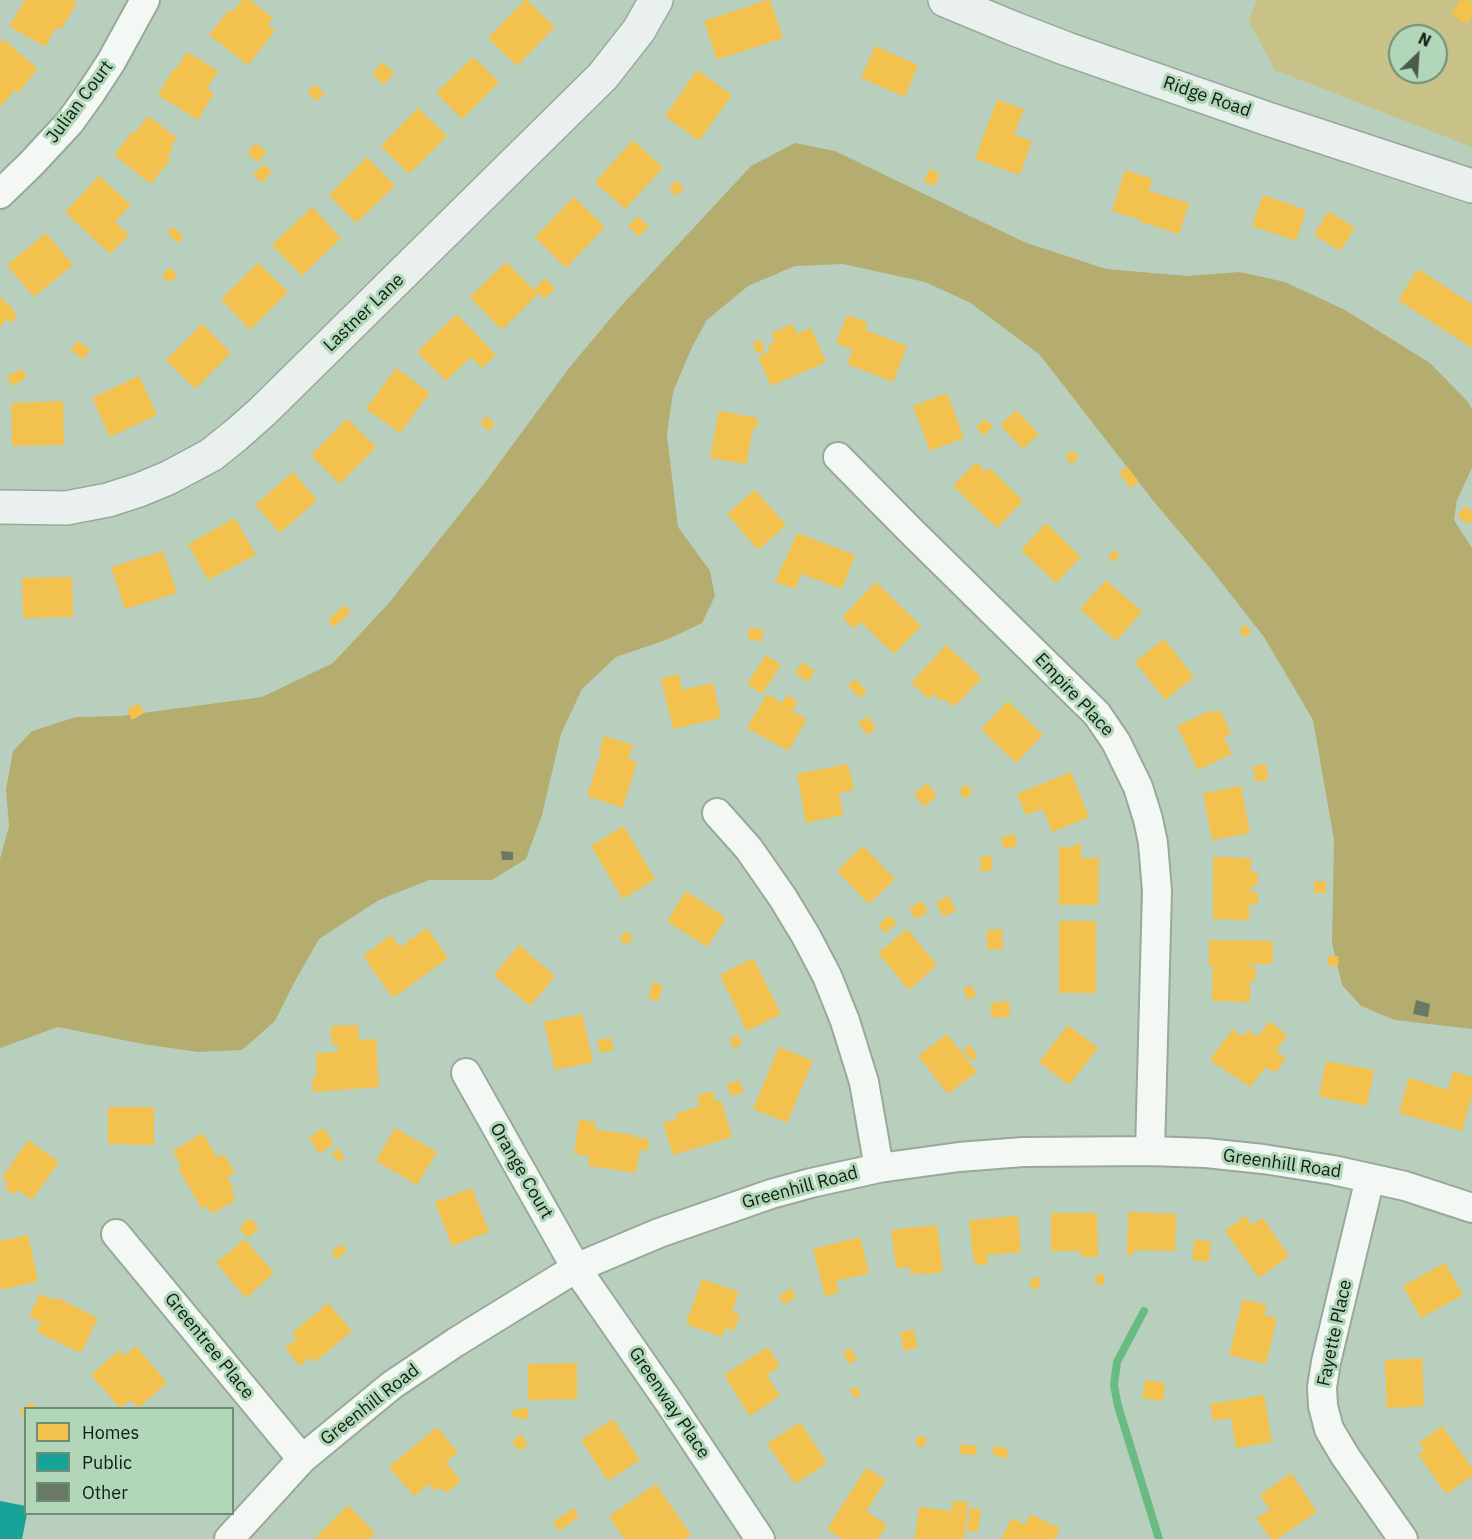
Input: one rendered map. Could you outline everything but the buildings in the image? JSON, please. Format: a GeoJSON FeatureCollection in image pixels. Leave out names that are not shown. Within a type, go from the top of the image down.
{"type":"FeatureCollection","features":[{"type":"Feature","properties":{"kind":"street","name":"Julian Court"},"geometry":{"type":"LineString","coordinates":[[0,194],[70,122],[111,62],[145,0]]}},
{"type":"Feature","properties":{"kind":"street","name":"Lastner Lane"},"geometry":{"type":"LineString","coordinates":[[0,507],[66,508],[108,500],[168,478],[211,455],[262,412],[603,76],[639,30],[656,0]]}},
{"type":"Feature","properties":{"kind":"street","name":"Ridge Road"},"geometry":{"type":"LineString","coordinates":[[945,0],[1067,49],[1472,186]]}},
{"type":"Feature","properties":{"kind":"street","name":"Empire Place"},"geometry":{"type":"LineString","coordinates":[[838,457],[1096,714],[1116,742],[1138,787],[1153,843],[1157,891],[1150,1151]]}},
{"type":"Feature","properties":{"kind":"street"},"geometry":{"type":"LineString","coordinates":[[717,813],[749,849],[783,897],[827,976],[845,1022],[864,1082],[879,1168]]}},
{"type":"Feature","properties":{"kind":"street","name":"Orange Court"},"geometry":{"type":"LineString","coordinates":[[466,1073],[576,1268]]}},
{"type":"Feature","properties":{"kind":"street","name":"Greenhill Road"},"geometry":{"type":"LineString","coordinates":[[229,1539],[302,1459],[392,1385],[456,1342],[576,1268],[659,1233],[811,1183],[879,1168],[949,1158],[1023,1152],[1206,1153],[1304,1164],[1405,1186],[1472,1208]]}},
{"type":"Feature","properties":{"kind":"street","name":"Fayette Place"},"geometry":{"type":"LineString","coordinates":[[1370,1178],[1326,1362],[1322,1387],[1323,1406],[1329,1429],[1345,1456],[1403,1539]]}},
{"type":"Feature","properties":{"kind":"street","name":"Greentree Place"},"geometry":{"type":"LineString","coordinates":[[116,1233],[302,1459]]}},
{"type":"Feature","properties":{"kind":"street","name":"Greenway Place"},"geometry":{"type":"LineString","coordinates":[[576,1268],[760,1539]]}},
{"type":"Feature","properties":{"kind":"shaded area"},"geometry":{"type":"Polygon","coordinates":[[[1256,0],[1472,1],[1472,147],[1275,70],[1249,22],[1256,0]]]}},
{"type":"Feature","properties":{"kind":"shaded area"},"geometry":{"type":"Polygon","coordinates":[[[795,143],[835,151],[1024,242],[1106,269],[1188,276],[1240,272],[1285,282],[1345,310],[1430,363],[1469,403],[1472,410],[1472,468],[1457,500],[1454,520],[1472,548],[1472,1029],[1395,1020],[1361,1006],[1342,985],[1332,943],[1334,840],[1313,720],[1264,637],[1155,503],[1039,354],[969,302],[925,282],[843,264],[795,266],[748,286],[707,320],[692,347],[673,392],[667,435],[678,527],[710,571],[715,596],[702,623],[666,640],[616,657],[582,689],[561,734],[542,815],[526,859],[492,880],[429,880],[379,900],[319,939],[275,1021],[242,1050],[198,1052],[58,1027],[0,1048],[0,859],[9,826],[6,789],[13,751],[32,731],[76,717],[120,716],[262,697],[333,663],[388,604],[486,481],[569,368],[621,306],[751,166],[795,143]]]}},
{"type":"Feature","properties":{"kind":"waterway"},"geometry":{"type":"LineString","coordinates":[[1144,1311],[1117,1362],[1114,1385],[1118,1406],[1159,1539]]}}]}
